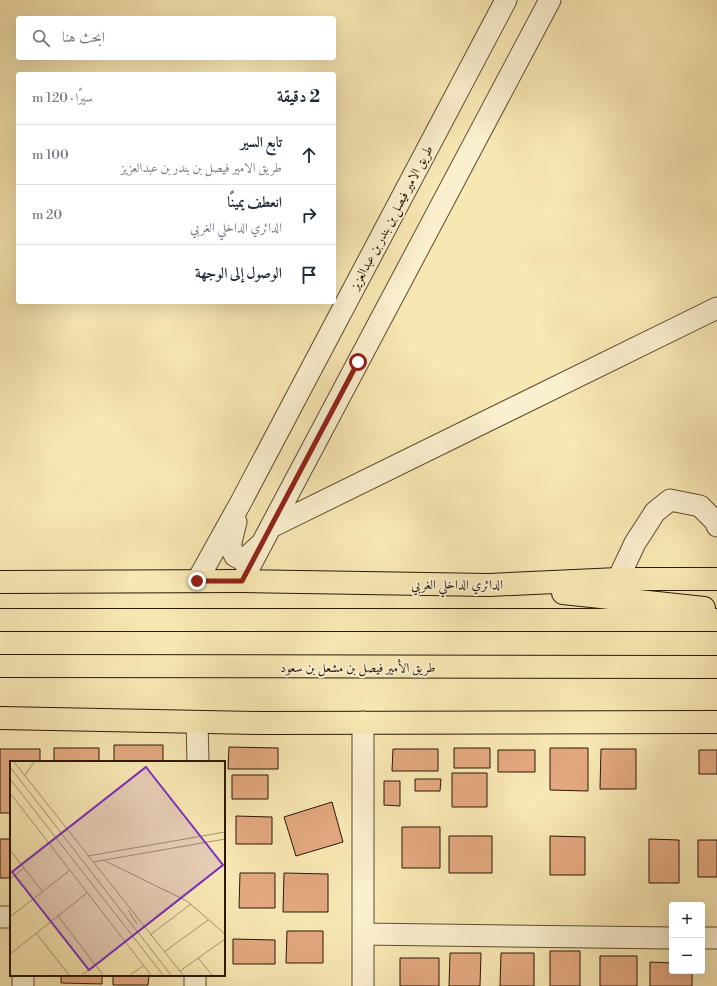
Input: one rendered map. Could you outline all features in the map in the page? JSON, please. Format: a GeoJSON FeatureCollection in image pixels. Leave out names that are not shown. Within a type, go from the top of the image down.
{"type":"FeatureCollection","features":[{"type":"Feature","properties":{"kind":"main road","name":"الدائري الداخلي الغربي"},"geometry":{"type":"LineString","coordinates":[[0,582],[242,581],[489,585],[618,579],[717,579]]}},
{"type":"Feature","properties":{"kind":"main road"},"geometry":{"type":"LineString","coordinates":[[489,585],[717,609]]}},
{"type":"Feature","properties":{"kind":"main road"},"geometry":{"type":"LineString","coordinates":[[0,620],[717,620]]}},
{"type":"Feature","properties":{"kind":"main road","name":"طريق الأمير فيصل بن مشعل بن سعود"},"geometry":{"type":"LineString","coordinates":[[0,666],[717,667]]}},
{"type":"Feature","properties":{"kind":"main road"},"geometry":{"type":"LineString","coordinates":[[0,718],[261,723],[717,722]]}},
{"type":"Feature","properties":{"kind":"street","name":"طريق الامير فيصل بن بندر بن عبدالعزيز"},"geometry":{"type":"LineString","coordinates":[[197,581],[241,502],[506,0]]}},
{"type":"Feature","properties":{"kind":"street"},"geometry":{"type":"LineString","coordinates":[[242,581],[550,0]]}},
{"type":"Feature","properties":{"kind":"street"},"geometry":{"type":"LineString","coordinates":[[241,502],[230,546],[235,556],[241,559],[248,556],[266,535],[717,308]]}},
{"type":"Feature","properties":{"kind":"street"},"geometry":{"type":"LineString","coordinates":[[618,579],[635,543],[655,512],[670,500],[700,506],[716,522],[717,526]]}},
{"type":"Feature","properties":{"kind":"street"},"geometry":{"type":"LineString","coordinates":[[197,722],[198,761]]}},
{"type":"Feature","properties":{"kind":"street"},"geometry":{"type":"LineString","coordinates":[[363,722],[363,986]]}},
{"type":"Feature","properties":{"kind":"street"},"geometry":{"type":"LineString","coordinates":[[363,934],[669,938]]}},
{"type":"Feature","properties":{"kind":"street"},"geometry":{"type":"LineString","coordinates":[[705,938],[717,938]]}},
{"type":"Feature","properties":{"kind":"building"},"geometry":{"type":"Polygon","coordinates":[[[114,745],[163,745],[163,761],[114,761],[114,745]]]}},
{"type":"Feature","properties":{"kind":"building"},"geometry":{"type":"Polygon","coordinates":[[[229,747],[278,748],[278,769],[228,769],[229,747]]]}},
{"type":"Feature","properties":{"kind":"building"},"geometry":{"type":"Polygon","coordinates":[[[54,748],[99,748],[99,761],[54,761],[54,748]]]}},
{"type":"Feature","properties":{"kind":"building"},"geometry":{"type":"Polygon","coordinates":[[[454,748],[490,748],[490,768],[454,768],[454,748]]]}},
{"type":"Feature","properties":{"kind":"building"},"geometry":{"type":"Polygon","coordinates":[[[550,748],[588,748],[588,791],[550,790],[550,748]]]}},
{"type":"Feature","properties":{"kind":"building"},"geometry":{"type":"Polygon","coordinates":[[[0,749],[40,749],[40,761],[10,761],[10,813],[0,813],[0,749]]]}},
{"type":"Feature","properties":{"kind":"building"},"geometry":{"type":"Polygon","coordinates":[[[393,749],[438,749],[438,771],[392,771],[393,749]]]}},
{"type":"Feature","properties":{"kind":"building"},"geometry":{"type":"Polygon","coordinates":[[[601,749],[636,749],[636,789],[600,789],[601,749]]]}},
{"type":"Feature","properties":{"kind":"building"},"geometry":{"type":"Polygon","coordinates":[[[498,750],[535,750],[535,772],[498,772],[498,750]]]}},
{"type":"Feature","properties":{"kind":"building"},"geometry":{"type":"Polygon","coordinates":[[[699,750],[717,750],[717,774],[699,774],[699,750]]]}},
{"type":"Feature","properties":{"kind":"building"},"geometry":{"type":"Polygon","coordinates":[[[452,773],[487,773],[487,807],[452,807],[452,773]]]}},
{"type":"Feature","properties":{"kind":"building"},"geometry":{"type":"Polygon","coordinates":[[[232,775],[268,775],[268,799],[232,799],[232,775]]]}},
{"type":"Feature","properties":{"kind":"building"},"geometry":{"type":"Polygon","coordinates":[[[415,779],[441,779],[440,791],[415,791],[415,779]]]}},
{"type":"Feature","properties":{"kind":"building"},"geometry":{"type":"Polygon","coordinates":[[[384,781],[400,781],[400,806],[384,805],[384,781]]]}},
{"type":"Feature","properties":{"kind":"building"},"geometry":{"type":"Polygon","coordinates":[[[332,802],[343,842],[296,856],[284,817],[332,802]]]}},
{"type":"Feature","properties":{"kind":"building"},"geometry":{"type":"Polygon","coordinates":[[[236,816],[272,817],[272,844],[236,844],[236,816]]]}},
{"type":"Feature","properties":{"kind":"building"},"geometry":{"type":"Polygon","coordinates":[[[402,827],[440,827],[440,868],[402,868],[402,827]]]}},
{"type":"Feature","properties":{"kind":"building"},"geometry":{"type":"Polygon","coordinates":[[[449,836],[492,836],[492,873],[449,873],[449,836]]]}},
{"type":"Feature","properties":{"kind":"building"},"geometry":{"type":"Polygon","coordinates":[[[550,836],[585,837],[585,875],[550,875],[550,836]]]}},
{"type":"Feature","properties":{"kind":"building"},"geometry":{"type":"Polygon","coordinates":[[[0,839],[10,839],[10,878],[0,878],[0,839]]]}},
{"type":"Feature","properties":{"kind":"building"},"geometry":{"type":"Polygon","coordinates":[[[649,839],[679,840],[679,883],[649,883],[649,839]]]}},
{"type":"Feature","properties":{"kind":"building"},"geometry":{"type":"Polygon","coordinates":[[[698,840],[717,840],[717,877],[698,877],[698,840]]]}},
{"type":"Feature","properties":{"kind":"building"},"geometry":{"type":"Polygon","coordinates":[[[240,873],[275,873],[275,908],[239,908],[240,873]]]}},
{"type":"Feature","properties":{"kind":"building"},"geometry":{"type":"Polygon","coordinates":[[[284,873],[328,874],[328,912],[283,912],[284,873]]]}},
{"type":"Feature","properties":{"kind":"building"},"geometry":{"type":"Polygon","coordinates":[[[287,931],[323,931],[323,963],[286,963],[287,931]]]}},
{"type":"Feature","properties":{"kind":"building"},"geometry":{"type":"Polygon","coordinates":[[[233,939],[275,940],[275,964],[233,964],[233,939]]]}},
{"type":"Feature","properties":{"kind":"building"},"geometry":{"type":"Polygon","coordinates":[[[550,951],[580,951],[580,986],[550,986],[550,951]]]}},
{"type":"Feature","properties":{"kind":"building"},"geometry":{"type":"Polygon","coordinates":[[[450,953],[481,953],[480,986],[449,986],[450,953]]]}},
{"type":"Feature","properties":{"kind":"building"},"geometry":{"type":"Polygon","coordinates":[[[501,953],[534,953],[534,986],[500,986],[501,953]]]}},
{"type":"Feature","properties":{"kind":"building"},"geometry":{"type":"Polygon","coordinates":[[[600,956],[637,956],[637,986],[600,986],[600,956]]]}},
{"type":"Feature","properties":{"kind":"building"},"geometry":{"type":"Polygon","coordinates":[[[400,958],[439,958],[439,986],[400,986],[400,958]]]}},
{"type":"Feature","properties":{"kind":"building"},"geometry":{"type":"Polygon","coordinates":[[[650,962],[669,963],[669,974],[692,974],[692,986],[650,986],[650,962]]]}},
{"type":"Feature","properties":{"kind":"building"},"geometry":{"type":"Polygon","coordinates":[[[61,976],[102,976],[102,984],[61,983],[61,976]]]}},
{"type":"Feature","properties":{"kind":"building"},"geometry":{"type":"Polygon","coordinates":[[[113,976],[149,976],[148,985],[113,985],[113,976]]]}},
{"type":"Feature","properties":{"kind":"route"},"geometry":{"type":"LineString","coordinates":[[197,581],[242,581],[358,362]]}}]}
